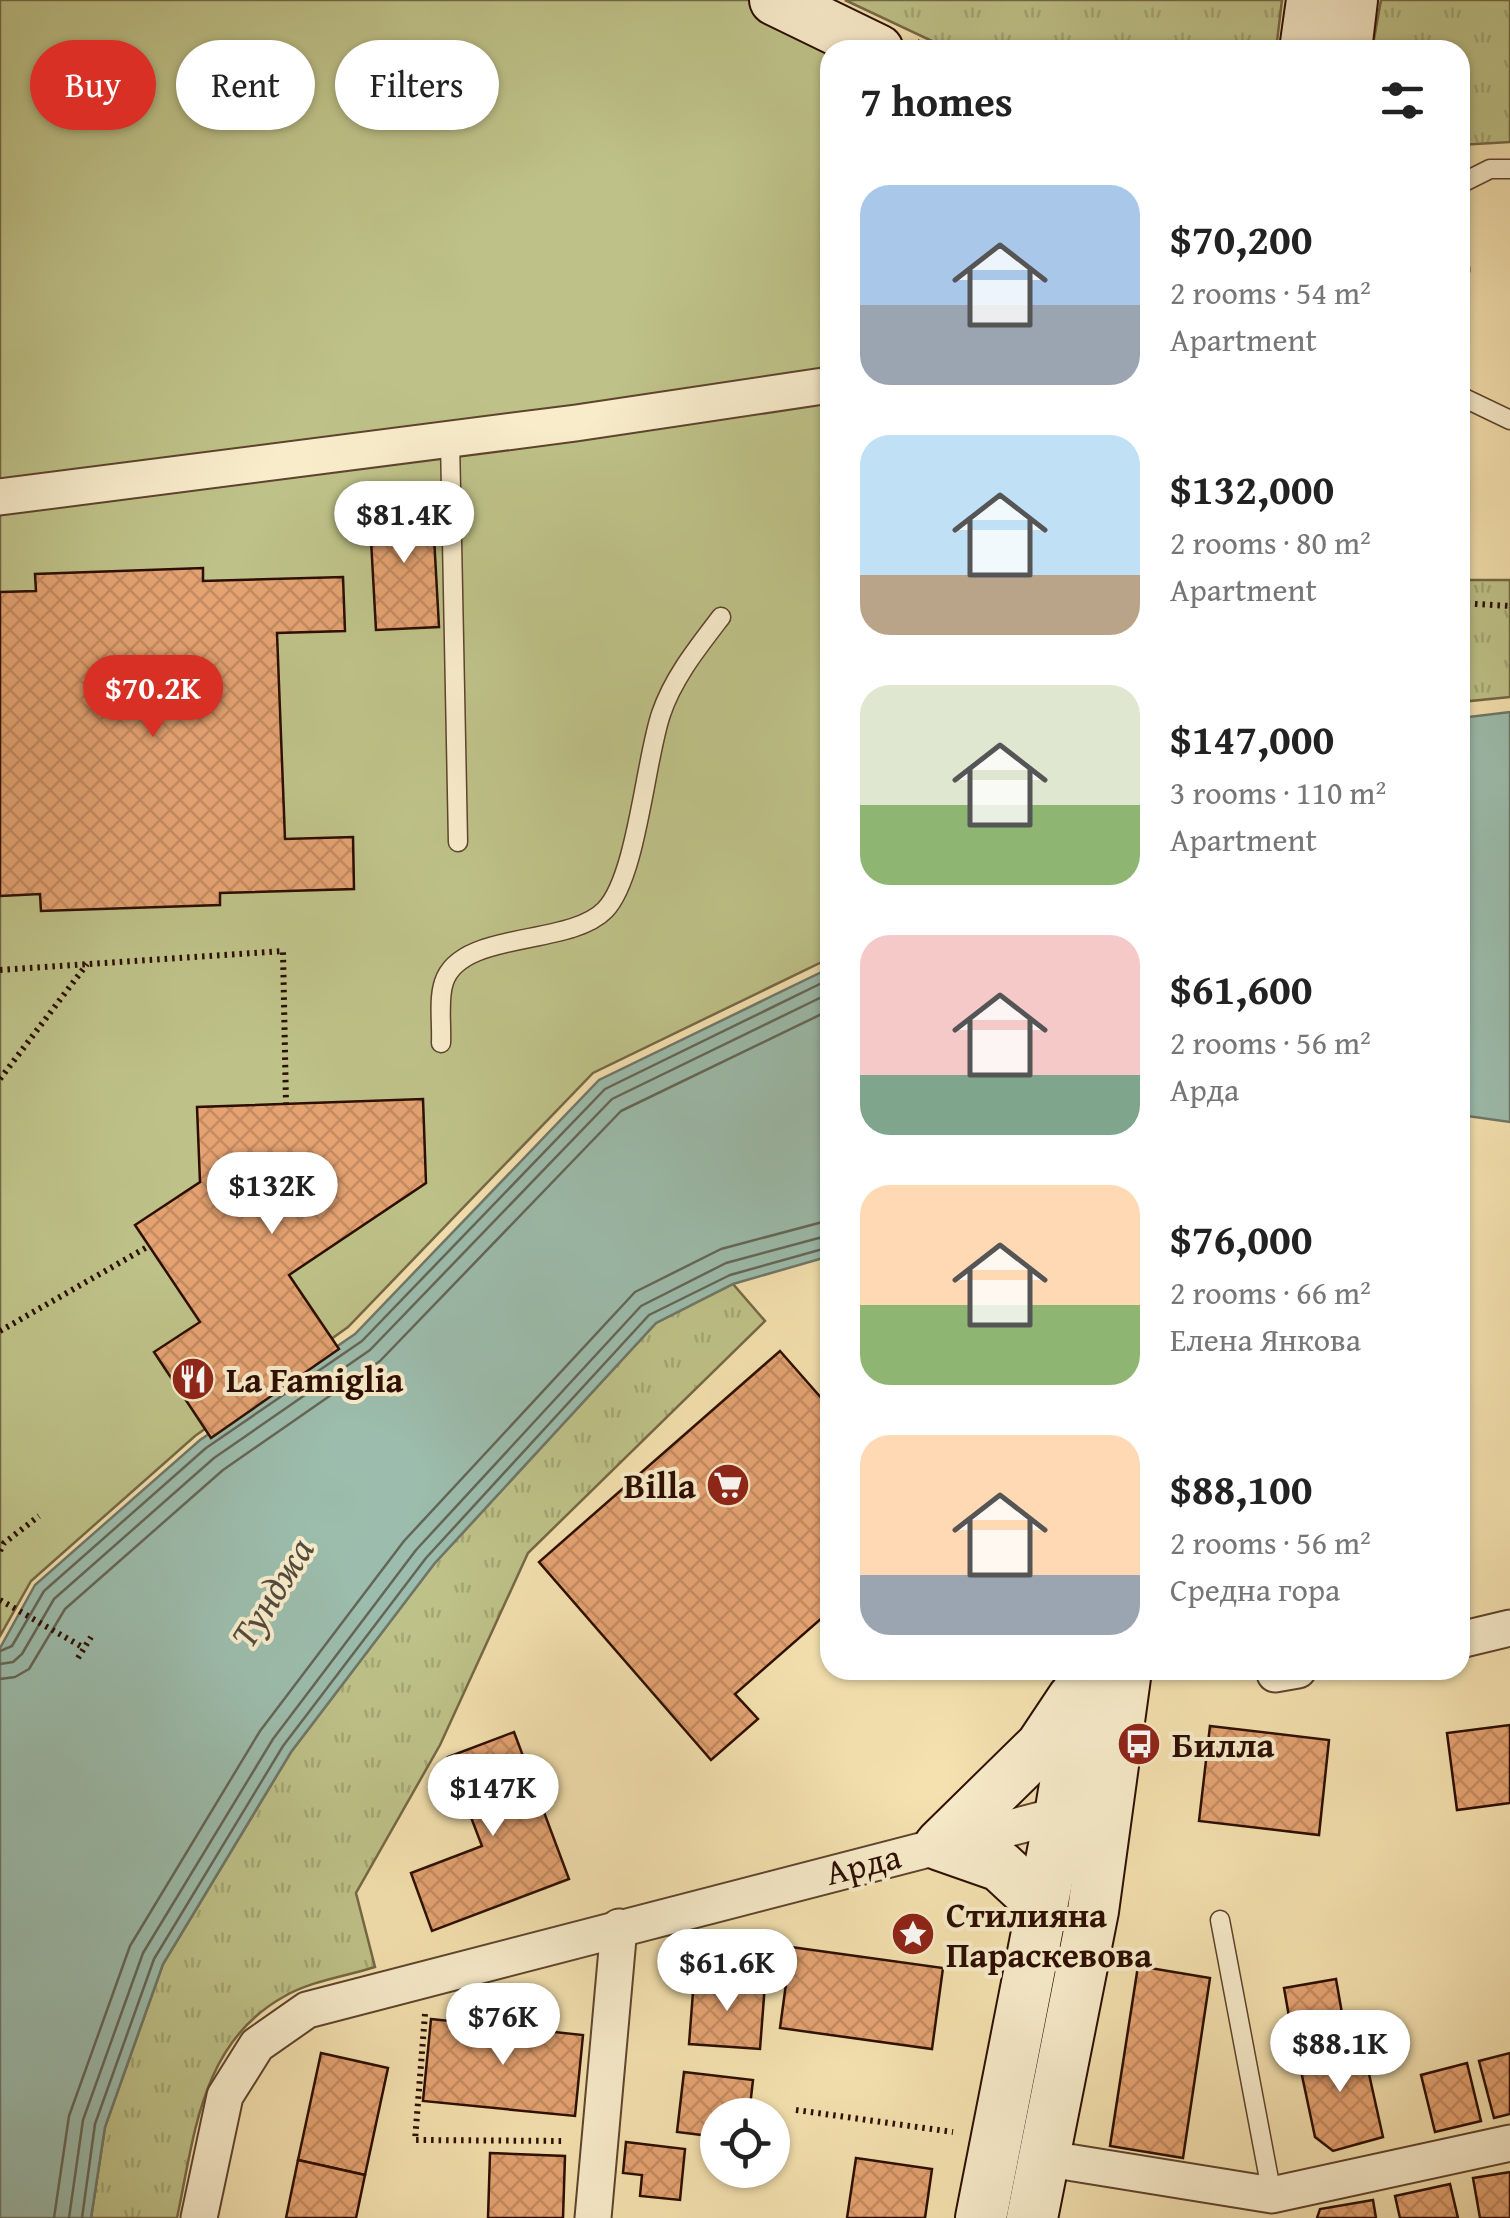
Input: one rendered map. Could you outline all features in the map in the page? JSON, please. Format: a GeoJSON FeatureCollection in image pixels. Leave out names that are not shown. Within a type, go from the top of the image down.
{"type":"FeatureCollection","features":[{"type":"Feature","properties":{"kind":"main road"},"geometry":{"type":"LineString","coordinates":[[775,0],[857,40]]}},
{"type":"Feature","properties":{"kind":"main road"},"geometry":{"type":"LineString","coordinates":[[1306,40],[1312,0]]}},
{"type":"Feature","properties":{"kind":"main road"},"geometry":{"type":"LineString","coordinates":[[1347,40],[1352,0]]}},
{"type":"Feature","properties":{"kind":"main road"},"geometry":{"type":"LineString","coordinates":[[1042,1905],[1000,1866],[940,1845],[1041,1746],[1093,1680]]}},
{"type":"Feature","properties":{"kind":"main road"},"geometry":{"type":"LineString","coordinates":[[981,2218],[1060,1815],[1096,1680]]}},
{"type":"Feature","properties":{"kind":"main road"},"geometry":{"type":"LineString","coordinates":[[1032,2218],[1094,1911],[1108,1802],[1097,1680]]}},
{"type":"Feature","properties":{"kind":"street"},"geometry":{"type":"LineString","coordinates":[[0,498],[450,440],[820,386]]}},
{"type":"Feature","properties":{"kind":"street"},"geometry":{"type":"LineString","coordinates":[[1470,1638],[1510,1628]]}},
{"type":"Feature","properties":{"kind":"street","name":"Арда"},"geometry":{"type":"LineString","coordinates":[[199,2218],[225,2096],[257,2045],[307,2010],[1108,1802]]}},
{"type":"Feature","properties":{"kind":"street"},"geometry":{"type":"LineString","coordinates":[[593,2218],[619,1927]]}},
{"type":"Feature","properties":{"kind":"street"},"geometry":{"type":"LineString","coordinates":[[1043,2158],[1274,2206],[1510,2143]]}},
{"type":"Feature","properties":{"kind":"lane"},"geometry":{"type":"LineString","coordinates":[[1470,179],[1490,170],[1510,169]]}},
{"type":"Feature","properties":{"kind":"lane"},"geometry":{"type":"LineString","coordinates":[[1470,401],[1510,420]]}},
{"type":"Feature","properties":{"kind":"lane"},"geometry":{"type":"LineString","coordinates":[[450,440],[458,842]]}},
{"type":"Feature","properties":{"kind":"lane"},"geometry":{"type":"LineString","coordinates":[[441,1043],[444,981],[464,958],[496,945],[574,928],[605,910],[624,876],[661,712],[688,660],[721,618]]}},
{"type":"Feature","properties":{"kind":"lane"},"geometry":{"type":"LineString","coordinates":[[1220,1920],[1274,2206]]}},
{"type":"Feature","properties":{"kind":"path"},"geometry":{"type":"LineString","coordinates":[[1470,604],[1510,606]]}},
{"type":"Feature","properties":{"kind":"path"},"geometry":{"type":"LineString","coordinates":[[0,970],[283,951],[286,1104]]}},
{"type":"Feature","properties":{"kind":"path"},"geometry":{"type":"LineString","coordinates":[[0,1079],[87,964]]}},
{"type":"Feature","properties":{"kind":"path"},"geometry":{"type":"LineString","coordinates":[[0,1331],[149,1246]]}},
{"type":"Feature","properties":{"kind":"path"},"geometry":{"type":"LineString","coordinates":[[0,1550],[39,1516]]}},
{"type":"Feature","properties":{"kind":"path"},"geometry":{"type":"LineString","coordinates":[[0,1600],[84,1648]]}},
{"type":"Feature","properties":{"kind":"path"},"geometry":{"type":"LineString","coordinates":[[78,1658],[90,1637]]}},
{"type":"Feature","properties":{"kind":"path"},"geometry":{"type":"LineString","coordinates":[[428,1978],[416,2140],[600,2142]]}},
{"type":"Feature","properties":{"kind":"path"},"geometry":{"type":"LineString","coordinates":[[796,2110],[995,2138]]}},
{"type":"Feature","properties":{"kind":"green space"},"geometry":{"type":"Polygon","coordinates":[[[0,0],[775,0],[820,41],[820,963],[593,1073],[348,1327],[195,1436],[31,1581],[0,1636],[0,0]]]}},
{"type":"Feature","properties":{"kind":"green space"},"geometry":{"type":"Polygon","coordinates":[[[845,0],[1282,0],[1277,40],[930,40],[845,0]]]}},
{"type":"Feature","properties":{"kind":"green space"},"geometry":{"type":"Polygon","coordinates":[[[1381,0],[1510,0],[1510,142],[1470,144],[1470,40],[1374,40],[1381,0]]]}},
{"type":"Feature","properties":{"kind":"green space"},"geometry":{"type":"Polygon","coordinates":[[[1470,580],[1510,580],[1510,697],[1470,701],[1470,580]]]}},
{"type":"Feature","properties":{"kind":"green space"},"geometry":{"type":"Polygon","coordinates":[[[733,1284],[765,1321],[528,1553],[440,1745],[356,1893],[375,1967],[285,1996],[257,2015],[235,2038],[206,2092],[177,2218],[91,2218],[105,2127],[163,1964],[291,1752],[434,1564],[656,1323],[733,1284]]]}},
{"type":"Feature","properties":{"kind":"water"},"geometry":{"type":"Polygon","coordinates":[[[1510,712],[1510,1122],[1470,1116],[1470,717],[1510,712]]]}},
{"type":"Feature","properties":{"kind":"water","name":"Тунджа"},"geometry":{"type":"Polygon","coordinates":[[[820,973],[820,1259],[733,1284],[656,1323],[434,1564],[291,1752],[163,1964],[105,2127],[91,2218],[0,2218],[0,1648],[35,1585],[200,1440],[355,1334],[599,1080],[820,973]]]}},
{"type":"Feature","properties":{"kind":"building"},"geometry":{"type":"Polygon","coordinates":[[[432,501],[439,627],[376,630],[369,504],[432,501]]]}},
{"type":"Feature","properties":{"kind":"building"},"geometry":{"type":"Polygon","coordinates":[[[203,568],[203,581],[343,577],[345,631],[277,633],[285,839],[353,837],[354,889],[220,893],[220,905],[41,911],[40,894],[0,896],[0,592],[36,591],[35,574],[203,568]]]}},
{"type":"Feature","properties":{"kind":"building"},"geometry":{"type":"Polygon","coordinates":[[[423,1099],[426,1183],[289,1275],[339,1349],[211,1438],[154,1352],[200,1322],[135,1225],[200,1182],[197,1107],[423,1099]]]}},
{"type":"Feature","properties":{"kind":"building","name":"Billa"},"geometry":{"type":"Polygon","coordinates":[[[780,1351],[820,1397],[820,1620],[735,1694],[758,1719],[711,1760],[539,1562],[780,1351]]]}},
{"type":"Feature","properties":{"kind":"building"},"geometry":{"type":"Polygon","coordinates":[[[1510,1725],[1510,1803],[1457,1810],[1447,1733],[1510,1725]]]}},
{"type":"Feature","properties":{"kind":"building"},"geometry":{"type":"Polygon","coordinates":[[[1210,1726],[1329,1740],[1319,1835],[1199,1821],[1210,1726]]]}},
{"type":"Feature","properties":{"kind":"building"},"geometry":{"type":"Polygon","coordinates":[[[514,1732],[569,1879],[432,1931],[411,1873],[482,1846],[448,1757],[514,1732]]]}},
{"type":"Feature","properties":{"kind":"building"},"geometry":{"type":"Polygon","coordinates":[[[791,1947],[943,1968],[932,2049],[780,2028],[791,1947]]]}},
{"type":"Feature","properties":{"kind":"building"},"geometry":{"type":"Polygon","coordinates":[[[1138,1966],[1210,1978],[1183,2158],[1110,2146],[1138,1966]]]}},
{"type":"Feature","properties":{"kind":"building"},"geometry":{"type":"Polygon","coordinates":[[[694,1979],[765,1984],[760,2049],[689,2044],[694,1979]]]}},
{"type":"Feature","properties":{"kind":"building"},"geometry":{"type":"Polygon","coordinates":[[[1336,1979],[1343,2019],[1291,2028],[1284,1988],[1336,1979]]]}},
{"type":"Feature","properties":{"kind":"building"},"geometry":{"type":"Polygon","coordinates":[[[431,2019],[583,2035],[575,2116],[423,2101],[431,2019]]]}},
{"type":"Feature","properties":{"kind":"building"},"geometry":{"type":"Polygon","coordinates":[[[1361,2038],[1383,2137],[1333,2151],[1315,2137],[1297,2052],[1361,2038]]]}},
{"type":"Feature","properties":{"kind":"building"},"geometry":{"type":"Polygon","coordinates":[[[321,2053],[388,2068],[365,2175],[298,2160],[321,2053]]]}},
{"type":"Feature","properties":{"kind":"building"},"geometry":{"type":"Polygon","coordinates":[[[1510,2053],[1510,2114],[1494,2118],[1479,2061],[1510,2053]]]}},
{"type":"Feature","properties":{"kind":"building"},"geometry":{"type":"Polygon","coordinates":[[[1467,2063],[1481,2121],[1435,2132],[1421,2075],[1467,2063]]]}},
{"type":"Feature","properties":{"kind":"building"},"geometry":{"type":"Polygon","coordinates":[[[684,2072],[753,2080],[751,2098],[700,2098],[700,2135],[677,2132],[684,2072]]]}},
{"type":"Feature","properties":{"kind":"building"},"geometry":{"type":"Polygon","coordinates":[[[626,2142],[685,2149],[680,2200],[640,2196],[642,2175],[623,2173],[626,2142]]]}},
{"type":"Feature","properties":{"kind":"building"},"geometry":{"type":"Polygon","coordinates":[[[490,2153],[565,2156],[563,2218],[488,2218],[490,2153]]]}},
{"type":"Feature","properties":{"kind":"building"},"geometry":{"type":"Polygon","coordinates":[[[856,2158],[932,2169],[925,2218],[847,2218],[856,2158]]]}},
{"type":"Feature","properties":{"kind":"building"},"geometry":{"type":"Polygon","coordinates":[[[298,2160],[365,2175],[356,2218],[286,2218],[298,2160]]]}},
{"type":"Feature","properties":{"kind":"building"},"geometry":{"type":"Polygon","coordinates":[[[1510,2172],[1510,2218],[1480,2218],[1473,2178],[1510,2172]]]}},
{"type":"Feature","properties":{"kind":"building"},"geometry":{"type":"Polygon","coordinates":[[[1450,2184],[1458,2218],[1400,2218],[1395,2196],[1450,2184]]]}},
{"type":"Feature","properties":{"kind":"building"},"geometry":{"type":"Polygon","coordinates":[[[1373,2200],[1376,2218],[1317,2218],[1320,2209],[1373,2200]]]}},
{"type":"Feature","properties":{"kind":"place","name":"La Famiglia"},"geometry":{"type":"Point","coordinates":[193,1379]}},
{"type":"Feature","properties":{"kind":"place","name":"Billa"},"geometry":{"type":"Point","coordinates":[728,1485]}},
{"type":"Feature","properties":{"kind":"place","name":"Билла"},"geometry":{"type":"Point","coordinates":[1139,1744]}},
{"type":"Feature","properties":{"kind":"place","name":"Стилияна Параскевова"},"geometry":{"type":"Point","coordinates":[913,1934]}}]}
